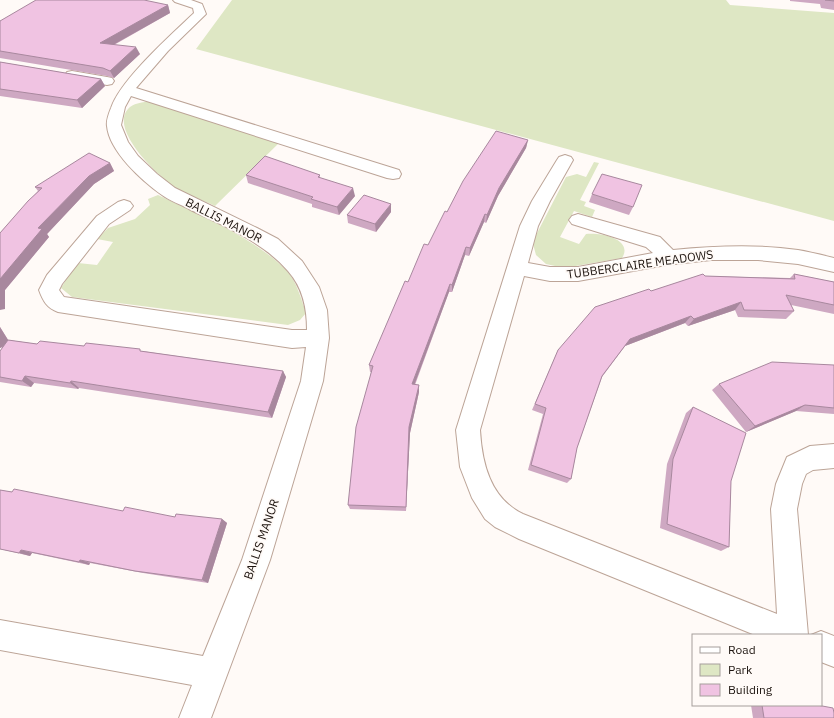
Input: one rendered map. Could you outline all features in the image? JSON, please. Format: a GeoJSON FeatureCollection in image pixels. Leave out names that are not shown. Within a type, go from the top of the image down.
{"type":"FeatureCollection","features":[{"type":"Feature","properties":{"kind":"street","name":"BALLIS MANOR"},"geometry":{"type":"LineString","coordinates":[[179,0],[198,6],[200,14],[164,48],[127,90],[118,107],[114,125],[120,143],[132,159],[151,178],[169,192],[251,232],[271,244],[295,266],[309,287],[317,310],[318,338],[312,381],[258,552],[195,718]]}},
{"type":"Feature","properties":{"kind":"street"},"geometry":{"type":"LineString","coordinates":[[60,73],[107,81]]}},
{"type":"Feature","properties":{"kind":"street"},"geometry":{"type":"LineString","coordinates":[[127,90],[393,174]]}},
{"type":"Feature","properties":{"kind":"street"},"geometry":{"type":"LineString","coordinates":[[565,160],[541,201],[529,226],[468,430],[468,451],[474,476],[487,500],[505,518],[535,532],[790,634]]}},
{"type":"Feature","properties":{"kind":"street"},"geometry":{"type":"LineString","coordinates":[[124,206],[103,220],[54,280],[50,290],[52,298],[58,304],[292,339],[318,338]]}},
{"type":"Feature","properties":{"kind":"street"},"geometry":{"type":"LineString","coordinates":[[578,220],[653,242],[669,258]]}},
{"type":"Feature","properties":{"kind":"street","name":"TUBBERCLAIRE MEADOWS"},"geometry":{"type":"LineString","coordinates":[[517,268],[550,274],[578,274],[669,258],[712,253],[758,253],[798,257],[834,265]]}},
{"type":"Feature","properties":{"kind":"street"},"geometry":{"type":"LineString","coordinates":[[792,634],[784,509],[789,484],[796,466],[810,458],[834,456]]}},
{"type":"Feature","properties":{"kind":"street"},"geometry":{"type":"LineString","coordinates":[[0,635],[211,673]]}},
{"type":"Feature","properties":{"kind":"street"},"geometry":{"type":"LineString","coordinates":[[822,646],[834,652]]}},
{"type":"Feature","properties":{"kind":"green space"},"geometry":{"type":"Polygon","coordinates":[[[232,0],[726,0],[730,5],[834,13],[834,221],[196,49],[232,0]]]}},
{"type":"Feature","properties":{"kind":"green space"},"geometry":{"type":"Polygon","coordinates":[[[148,101],[279,143],[215,206],[185,193],[168,182],[148,164],[130,140],[125,129],[124,118],[128,109],[135,104],[148,101]]]}},
{"type":"Feature","properties":{"kind":"green space"},"geometry":{"type":"Polygon","coordinates":[[[594,162],[599,163],[580,200],[586,202],[584,206],[595,210],[592,217],[574,211],[560,237],[579,244],[586,234],[599,234],[614,238],[623,246],[624,251],[622,258],[564,268],[546,264],[536,255],[533,244],[535,237],[566,177],[577,174],[586,177],[594,162]]]}},
{"type":"Feature","properties":{"kind":"green space"},"geometry":{"type":"Polygon","coordinates":[[[158,195],[226,228],[274,259],[287,271],[293,280],[306,313],[300,320],[288,325],[72,297],[61,288],[78,263],[97,265],[113,242],[97,239],[108,228],[135,219],[150,205],[148,199],[158,195]]]}},
{"type":"Feature","properties":{"kind":"building"},"geometry":{"type":"Polygon","coordinates":[[[36,0],[144,0],[168,5],[100,43],[136,47],[110,71],[103,68],[0,51],[0,21],[36,0]]]}},
{"type":"Feature","properties":{"kind":"building"},"geometry":{"type":"Polygon","coordinates":[[[0,62],[101,79],[77,100],[0,89],[0,62]]]}},
{"type":"Feature","properties":{"kind":"building"},"geometry":{"type":"Polygon","coordinates":[[[496,131],[528,140],[499,188],[487,215],[485,214],[470,248],[466,247],[452,285],[450,284],[412,384],[419,385],[409,427],[406,507],[348,505],[356,427],[373,366],[369,365],[405,281],[408,282],[424,244],[428,245],[445,211],[447,212],[463,181],[496,131]]]}},
{"type":"Feature","properties":{"kind":"building"},"geometry":{"type":"Polygon","coordinates":[[[89,153],[110,163],[89,176],[38,228],[42,229],[0,279],[0,233],[28,201],[42,188],[35,187],[89,153]]]}},
{"type":"Feature","properties":{"kind":"building"},"geometry":{"type":"Polygon","coordinates":[[[265,156],[320,175],[318,177],[353,188],[337,207],[311,199],[313,197],[246,175],[265,156]]]}},
{"type":"Feature","properties":{"kind":"building"},"geometry":{"type":"Polygon","coordinates":[[[602,174],[642,185],[633,207],[592,194],[602,174]]]}},
{"type":"Feature","properties":{"kind":"building"},"geometry":{"type":"Polygon","coordinates":[[[364,195],[391,204],[375,224],[347,215],[364,195]]]}},
{"type":"Feature","properties":{"kind":"building"},"geometry":{"type":"Polygon","coordinates":[[[703,274],[705,276],[795,279],[794,274],[834,282],[834,305],[786,295],[794,311],[744,310],[741,302],[694,319],[691,316],[630,339],[602,376],[577,448],[571,479],[531,465],[546,408],[535,404],[558,350],[595,307],[649,289],[651,291],[703,274]]]}},
{"type":"Feature","properties":{"kind":"building"},"geometry":{"type":"Polygon","coordinates":[[[8,340],[37,344],[40,341],[84,346],[86,343],[140,349],[140,351],[283,371],[268,412],[71,381],[70,383],[25,376],[22,381],[0,377],[0,351],[8,340]]]}},
{"type":"Feature","properties":{"kind":"building"},"geometry":{"type":"Polygon","coordinates":[[[772,362],[834,365],[834,408],[805,405],[755,426],[719,384],[772,362]]]}},
{"type":"Feature","properties":{"kind":"building"},"geometry":{"type":"Polygon","coordinates":[[[693,407],[746,433],[731,481],[729,547],[667,524],[673,459],[693,407]]]}},
{"type":"Feature","properties":{"kind":"building"},"geometry":{"type":"Polygon","coordinates":[[[14,489],[123,511],[125,507],[175,517],[176,514],[222,519],[202,580],[135,571],[80,560],[79,562],[21,550],[19,553],[0,549],[0,490],[12,492],[14,489]]]}},
{"type":"Feature","properties":{"kind":"building"},"geometry":{"type":"Polygon","coordinates":[[[762,706],[822,706],[833,708],[834,713],[834,718],[764,718],[762,706]]]}}]}
